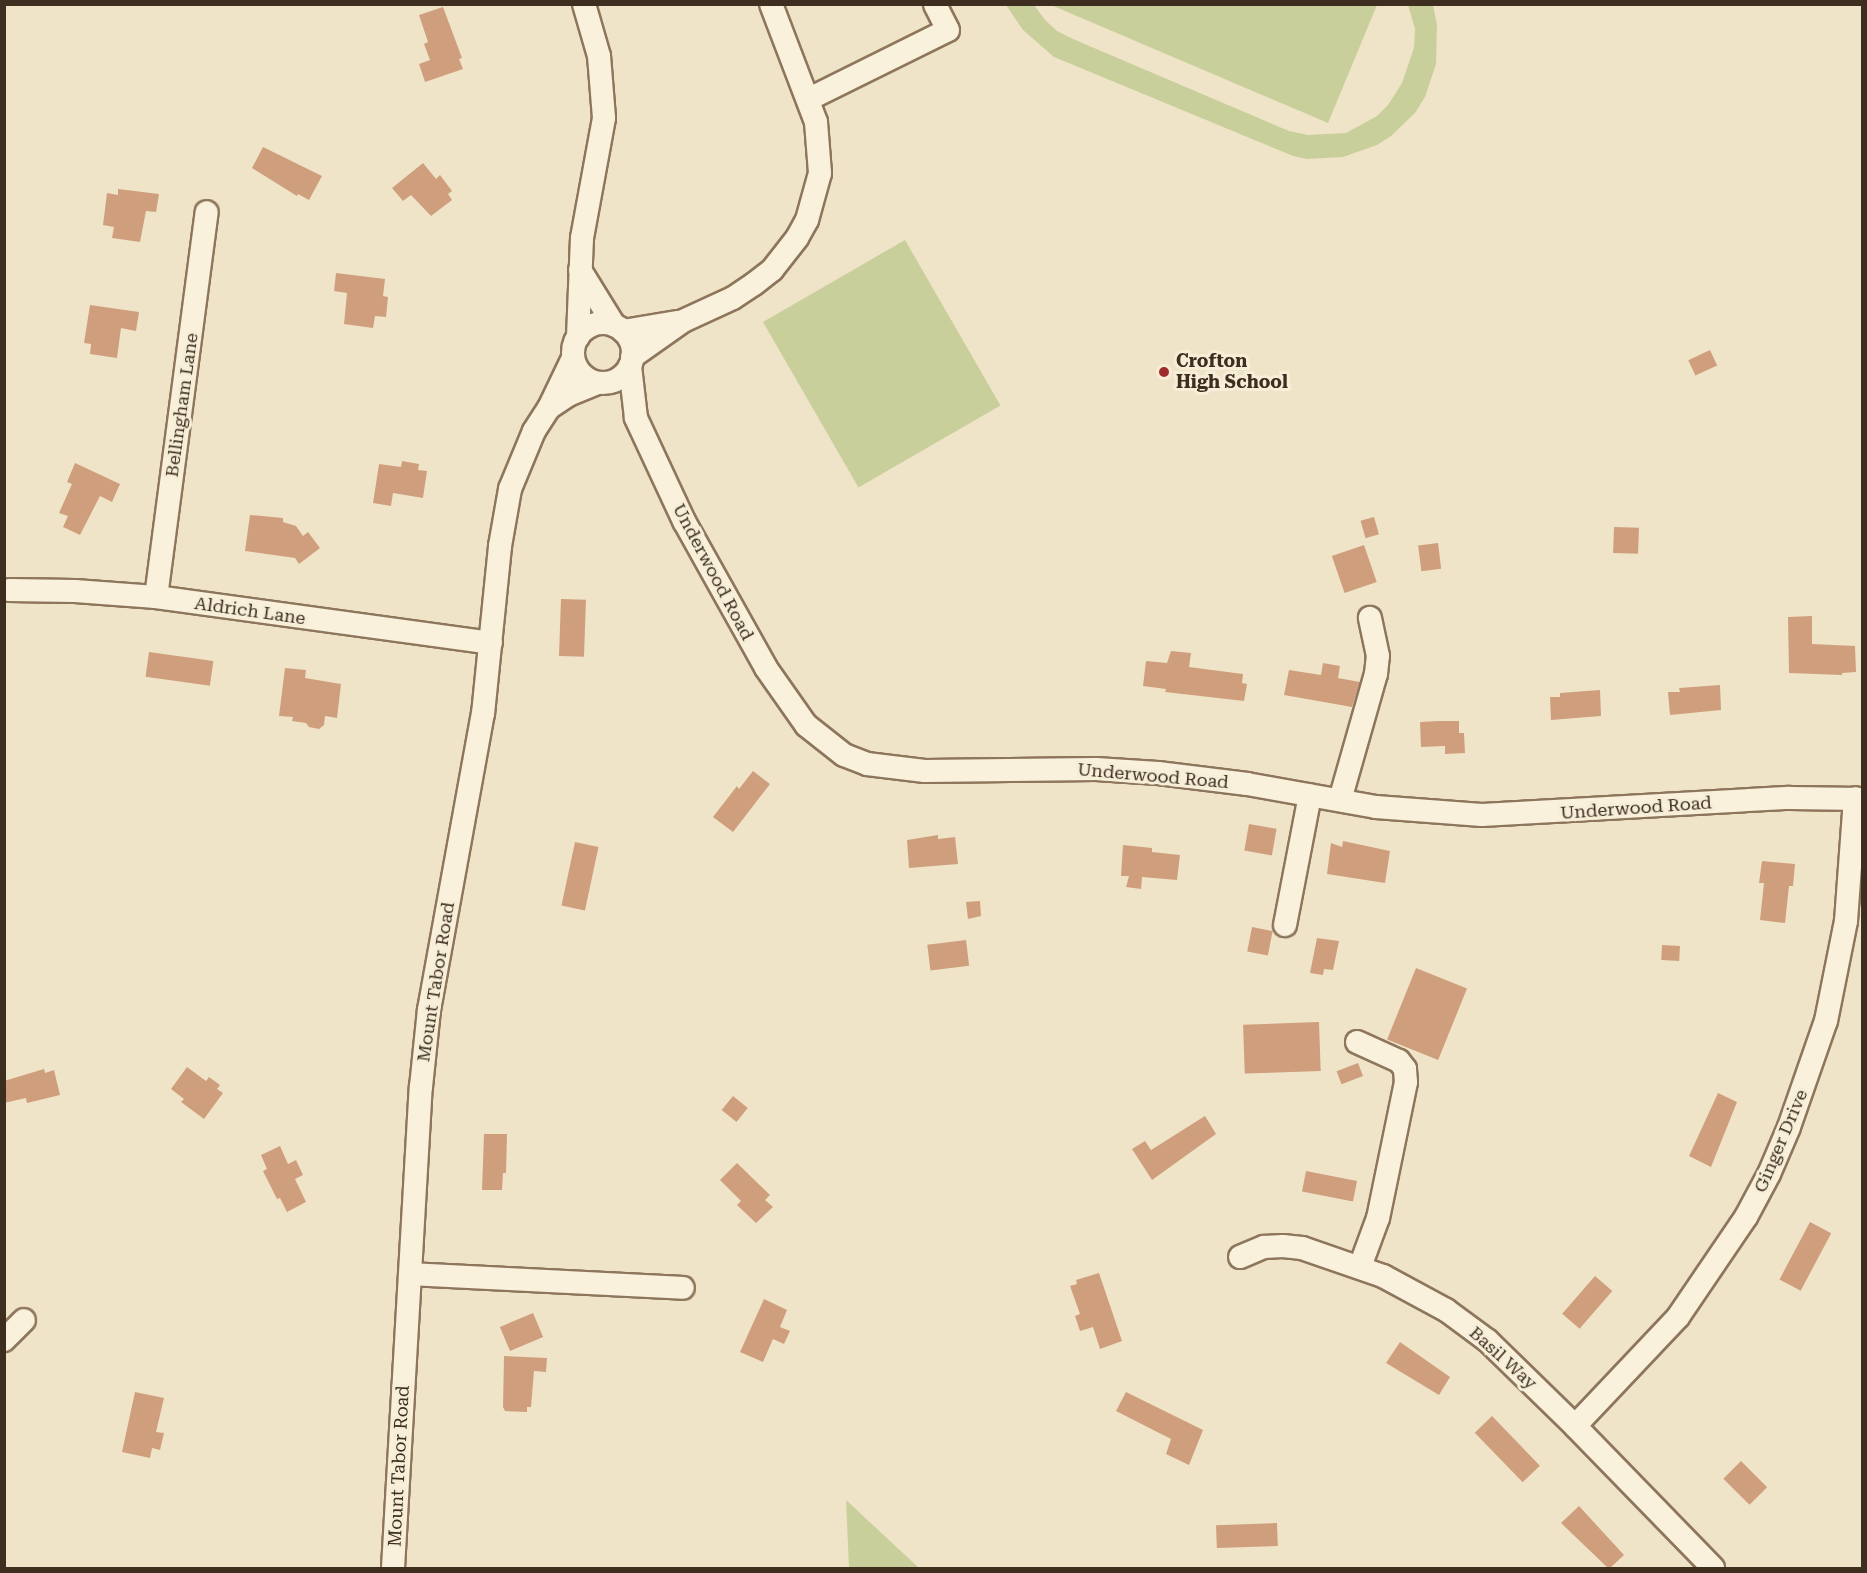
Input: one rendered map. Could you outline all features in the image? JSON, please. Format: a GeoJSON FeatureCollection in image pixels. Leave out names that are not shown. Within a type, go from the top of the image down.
{"type":"FeatureCollection","features":[{"type":"Feature","properties":{"kind":"street"},"geometry":{"type":"LineString","coordinates":[[584,4],[599,56],[604,118],[582,238],[575,347],[581,374],[598,383],[617,380],[631,362],[683,321],[733,298],[772,270],[797,238],[815,199],[820,173],[820,149],[809,99],[771,4]]}},
{"type":"Feature","properties":{"kind":"street"},"geometry":{"type":"LineString","coordinates":[[809,99],[948,30],[935,4]]}},
{"type":"Feature","properties":{"kind":"street","name":"Bellingham Lane"},"geometry":{"type":"LineString","coordinates":[[156,597],[207,212]]}},
{"type":"Feature","properties":{"kind":"street"},"geometry":{"type":"LineString","coordinates":[[580,270],[632,347],[631,362]]}},
{"type":"Feature","properties":{"kind":"street"},"geometry":{"type":"LineString","coordinates":[[575,347],[594,324],[618,328],[683,321]]}},
{"type":"Feature","properties":{"kind":"street","name":"Mount Tabor Road"},"geometry":{"type":"LineString","coordinates":[[393,1569],[421,1087],[429,1010],[483,714],[500,546],[510,489],[534,431],[549,408],[575,347]]}},
{"type":"Feature","properties":{"kind":"street","name":"Underwood Road"},"geometry":{"type":"LineString","coordinates":[[631,362],[636,418],[684,521],[765,668],[806,725],[844,755],[867,764],[925,771],[1095,769],[1247,784],[1425,813],[1482,816],[1790,798],[1859,798]]}},
{"type":"Feature","properties":{"kind":"street","name":"Mount Tabor Road"},"geometry":{"type":"LineString","coordinates":[[549,408],[568,395],[598,383]]}},
{"type":"Feature","properties":{"kind":"street","name":"Underwood Road"},"geometry":{"type":"LineString","coordinates":[[598,383],[636,418]]}},
{"type":"Feature","properties":{"kind":"street","name":"Aldrich Lane"},"geometry":{"type":"LineString","coordinates":[[9,590],[75,591],[156,597],[491,642]]}},
{"type":"Feature","properties":{"kind":"street"},"geometry":{"type":"LineString","coordinates":[[1340,800],[1376,674],[1378,656],[1370,618]]}},
{"type":"Feature","properties":{"kind":"street"},"geometry":{"type":"LineString","coordinates":[[1286,925],[1310,795]]}},
{"type":"Feature","properties":{"kind":"street","name":"Ginger Drive"},"geometry":{"type":"LineString","coordinates":[[1575,1426],[1678,1317],[1711,1272],[1769,1174],[1793,1118],[1826,1021],[1846,921],[1859,798]]}},
{"type":"Feature","properties":{"kind":"street"},"geometry":{"type":"LineString","coordinates":[[1357,1042],[1399,1061],[1405,1069],[1406,1082],[1378,1218],[1360,1267]]}},
{"type":"Feature","properties":{"kind":"street","name":"Basil Way"},"geometry":{"type":"LineString","coordinates":[[1240,1257],[1264,1247],[1302,1248],[1383,1276],[1446,1310],[1488,1341],[1575,1426],[1713,1569]]}},
{"type":"Feature","properties":{"kind":"street"},"geometry":{"type":"LineString","coordinates":[[410,1274],[683,1288]]}},
{"type":"Feature","properties":{"kind":"street"},"geometry":{"type":"LineString","coordinates":[[4,1340],[24,1320]]}},
{"type":"Feature","properties":{"kind":"green space"},"geometry":{"type":"Polygon","coordinates":[[[1051,4],[1377,5],[1328,123],[1051,4]]]}},
{"type":"Feature","properties":{"kind":"green space"},"geometry":{"type":"Polygon","coordinates":[[[1006,5],[1034,5],[1057,31],[1073,39],[1289,131],[1308,135],[1346,133],[1377,116],[1388,105],[1402,83],[1414,48],[1415,29],[1408,5],[1433,5],[1437,25],[1436,64],[1425,97],[1415,113],[1391,136],[1377,145],[1343,157],[1307,159],[1293,156],[1054,57],[1023,30],[1006,5]]]}},
{"type":"Feature","properties":{"kind":"green space"},"geometry":{"type":"Polygon","coordinates":[[[905,240],[1000,405],[858,487],[763,322],[905,240]]]}},
{"type":"Feature","properties":{"kind":"green space"},"geometry":{"type":"Polygon","coordinates":[[[846,1500],[919,1568],[849,1568],[846,1500]]]}},
{"type":"Feature","properties":{"kind":"building"},"geometry":{"type":"Polygon","coordinates":[[[443,7],[462,58],[459,59],[463,69],[425,82],[419,64],[430,60],[424,44],[428,42],[419,15],[443,7]]]}},
{"type":"Feature","properties":{"kind":"building"},"geometry":{"type":"Polygon","coordinates":[[[263,147],[322,176],[309,200],[298,194],[297,196],[252,168],[263,147]]]}},
{"type":"Feature","properties":{"kind":"building"},"geometry":{"type":"Polygon","coordinates":[[[423,163],[436,179],[440,175],[452,191],[448,194],[452,200],[431,216],[411,195],[403,201],[392,188],[423,163]]]}},
{"type":"Feature","properties":{"kind":"building"},"geometry":{"type":"Polygon","coordinates":[[[118,189],[159,194],[156,212],[146,211],[140,242],[112,238],[114,227],[103,225],[107,193],[118,195],[118,189]]]}},
{"type":"Feature","properties":{"kind":"building"},"geometry":{"type":"Polygon","coordinates":[[[336,273],[385,279],[383,296],[388,297],[386,317],[375,316],[373,328],[344,324],[347,293],[334,291],[336,273]]]}},
{"type":"Feature","properties":{"kind":"building"},"geometry":{"type":"Polygon","coordinates":[[[90,305],[139,312],[136,331],[121,328],[117,358],[90,354],[91,344],[84,343],[90,305]]]}},
{"type":"Feature","properties":{"kind":"building"},"geometry":{"type":"Polygon","coordinates":[[[1710,350],[1717,365],[1695,376],[1688,360],[1710,350]]]}},
{"type":"Feature","properties":{"kind":"building"},"geometry":{"type":"Polygon","coordinates":[[[402,461],[419,464],[418,470],[427,471],[423,498],[393,493],[391,506],[373,503],[379,464],[401,467],[402,461]]]}},
{"type":"Feature","properties":{"kind":"building"},"geometry":{"type":"Polygon","coordinates":[[[75,463],[120,484],[112,502],[100,496],[80,535],[63,527],[68,516],[59,513],[72,484],[67,482],[75,463]]]}},
{"type":"Feature","properties":{"kind":"building"},"geometry":{"type":"Polygon","coordinates":[[[250,515],[283,518],[283,522],[296,526],[303,536],[308,532],[320,548],[299,564],[295,558],[245,551],[250,515]]]}},
{"type":"Feature","properties":{"kind":"building"},"geometry":{"type":"Polygon","coordinates":[[[1374,517],[1379,534],[1366,538],[1361,521],[1374,517]]]}},
{"type":"Feature","properties":{"kind":"building"},"geometry":{"type":"Polygon","coordinates":[[[1614,527],[1639,528],[1638,554],[1613,553],[1614,527]]]}},
{"type":"Feature","properties":{"kind":"building"},"geometry":{"type":"Polygon","coordinates":[[[1438,543],[1441,569],[1421,571],[1418,545],[1438,543]]]}},
{"type":"Feature","properties":{"kind":"building"},"geometry":{"type":"Polygon","coordinates":[[[1364,545],[1377,582],[1345,593],[1332,556],[1364,545]]]}},
{"type":"Feature","properties":{"kind":"building"},"geometry":{"type":"Polygon","coordinates":[[[561,599],[586,600],[584,657],[559,656],[561,599]]]}},
{"type":"Feature","properties":{"kind":"building"},"geometry":{"type":"Polygon","coordinates":[[[1812,616],[1812,644],[1855,646],[1856,672],[1842,673],[1842,675],[1789,673],[1788,617],[1812,616]]]}},
{"type":"Feature","properties":{"kind":"building"},"geometry":{"type":"Polygon","coordinates":[[[1171,651],[1191,653],[1189,667],[1243,674],[1242,683],[1247,684],[1244,701],[1165,692],[1166,689],[1143,686],[1146,661],[1167,663],[1171,651]]]}},
{"type":"Feature","properties":{"kind":"building"},"geometry":{"type":"Polygon","coordinates":[[[149,652],[213,661],[210,686],[146,677],[149,652]]]}},
{"type":"Feature","properties":{"kind":"building"},"geometry":{"type":"Polygon","coordinates":[[[1323,663],[1340,666],[1338,678],[1360,682],[1352,707],[1284,695],[1289,670],[1321,675],[1323,663]]]}},
{"type":"Feature","properties":{"kind":"building"},"geometry":{"type":"Polygon","coordinates":[[[285,668],[306,670],[305,678],[341,684],[337,718],[325,716],[324,725],[319,729],[309,727],[306,723],[292,721],[293,717],[279,716],[285,668]]]}},
{"type":"Feature","properties":{"kind":"building"},"geometry":{"type":"Polygon","coordinates":[[[1720,685],[1721,710],[1670,715],[1668,692],[1680,692],[1679,688],[1720,685]]]}},
{"type":"Feature","properties":{"kind":"building"},"geometry":{"type":"Polygon","coordinates":[[[1600,690],[1601,716],[1551,720],[1550,697],[1560,697],[1560,693],[1600,690]]]}},
{"type":"Feature","properties":{"kind":"building"},"geometry":{"type":"Polygon","coordinates":[[[1459,721],[1459,733],[1464,733],[1465,753],[1445,754],[1445,746],[1421,747],[1420,722],[1459,721]]]}},
{"type":"Feature","properties":{"kind":"building"},"geometry":{"type":"Polygon","coordinates":[[[753,771],[770,784],[733,832],[713,817],[737,786],[739,789],[753,771]]]}},
{"type":"Feature","properties":{"kind":"building"},"geometry":{"type":"Polygon","coordinates":[[[1249,824],[1277,829],[1272,855],[1244,851],[1249,824]]]}},
{"type":"Feature","properties":{"kind":"building"},"geometry":{"type":"Polygon","coordinates":[[[938,835],[938,839],[955,837],[958,864],[909,868],[907,840],[938,835]]]}},
{"type":"Feature","properties":{"kind":"building"},"geometry":{"type":"Polygon","coordinates":[[[1343,841],[1390,851],[1385,883],[1327,874],[1331,843],[1342,847],[1343,841]]]}},
{"type":"Feature","properties":{"kind":"building"},"geometry":{"type":"Polygon","coordinates":[[[575,842],[598,847],[585,911],[561,906],[575,842]]]}},
{"type":"Feature","properties":{"kind":"building"},"geometry":{"type":"Polygon","coordinates":[[[1123,845],[1152,848],[1152,852],[1180,855],[1177,880],[1142,877],[1141,889],[1126,887],[1129,876],[1121,876],[1123,845]]]}},
{"type":"Feature","properties":{"kind":"building"},"geometry":{"type":"Polygon","coordinates":[[[1762,861],[1795,864],[1793,886],[1789,886],[1785,923],[1760,920],[1764,883],[1759,883],[1762,861]]]}},
{"type":"Feature","properties":{"kind":"building"},"geometry":{"type":"Polygon","coordinates":[[[980,901],[981,916],[968,919],[966,902],[980,901]]]}},
{"type":"Feature","properties":{"kind":"building"},"geometry":{"type":"Polygon","coordinates":[[[1252,927],[1273,931],[1268,956],[1247,952],[1252,927]]]}},
{"type":"Feature","properties":{"kind":"building"},"geometry":{"type":"Polygon","coordinates":[[[1317,938],[1339,941],[1333,970],[1324,969],[1323,975],[1310,973],[1317,938]]]}},
{"type":"Feature","properties":{"kind":"building"},"geometry":{"type":"Polygon","coordinates":[[[966,940],[969,966],[930,971],[927,945],[966,940]]]}},
{"type":"Feature","properties":{"kind":"building"},"geometry":{"type":"Polygon","coordinates":[[[1662,945],[1680,946],[1679,961],[1661,960],[1662,945]]]}},
{"type":"Feature","properties":{"kind":"building"},"geometry":{"type":"Polygon","coordinates":[[[1416,968],[1467,989],[1438,1060],[1387,1039],[1416,968]]]}},
{"type":"Feature","properties":{"kind":"building"},"geometry":{"type":"Polygon","coordinates":[[[1319,1022],[1321,1071],[1245,1074],[1243,1025],[1319,1022]]]}},
{"type":"Feature","properties":{"kind":"building"},"geometry":{"type":"Polygon","coordinates":[[[1358,1063],[1363,1076],[1342,1084],[1337,1071],[1358,1063]]]}},
{"type":"Feature","properties":{"kind":"building"},"geometry":{"type":"Polygon","coordinates":[[[187,1067],[206,1081],[209,1077],[220,1085],[217,1089],[223,1093],[204,1119],[181,1102],[184,1099],[171,1089],[187,1067]]]}},
{"type":"Feature","properties":{"kind":"building"},"geometry":{"type":"Polygon","coordinates":[[[44,1069],[45,1073],[54,1070],[60,1095],[27,1103],[26,1098],[4,1103],[4,1081],[44,1069]]]}},
{"type":"Feature","properties":{"kind":"building"},"geometry":{"type":"Polygon","coordinates":[[[1718,1093],[1737,1102],[1711,1167],[1689,1156],[1718,1093]]]}},
{"type":"Feature","properties":{"kind":"building"},"geometry":{"type":"Polygon","coordinates":[[[733,1096],[748,1108],[736,1122],[722,1110],[733,1096]]]}},
{"type":"Feature","properties":{"kind":"building"},"geometry":{"type":"Polygon","coordinates":[[[1205,1116],[1216,1134],[1152,1180],[1132,1149],[1145,1141],[1151,1150],[1205,1116]]]}},
{"type":"Feature","properties":{"kind":"building"},"geometry":{"type":"Polygon","coordinates":[[[484,1134],[507,1134],[506,1173],[503,1173],[502,1190],[482,1190],[484,1134]]]}},
{"type":"Feature","properties":{"kind":"building"},"geometry":{"type":"Polygon","coordinates":[[[280,1146],[288,1164],[296,1160],[303,1175],[295,1179],[306,1202],[287,1212],[280,1198],[277,1199],[263,1171],[267,1169],[261,1155],[280,1146]]]}},
{"type":"Feature","properties":{"kind":"building"},"geometry":{"type":"Polygon","coordinates":[[[737,1163],[770,1195],[765,1200],[773,1207],[756,1223],[737,1205],[741,1201],[720,1180],[737,1163]]]}},
{"type":"Feature","properties":{"kind":"building"},"geometry":{"type":"Polygon","coordinates":[[[1306,1171],[1357,1181],[1353,1202],[1302,1192],[1306,1171]]]}},
{"type":"Feature","properties":{"kind":"building"},"geometry":{"type":"Polygon","coordinates":[[[1810,1222],[1831,1233],[1801,1291],[1779,1279],[1810,1222]]]}},
{"type":"Feature","properties":{"kind":"building"},"geometry":{"type":"Polygon","coordinates":[[[1099,1273],[1122,1341],[1100,1349],[1093,1327],[1080,1331],[1075,1316],[1080,1314],[1070,1286],[1077,1284],[1076,1280],[1099,1273]]]}},
{"type":"Feature","properties":{"kind":"building"},"geometry":{"type":"Polygon","coordinates":[[[1595,1276],[1612,1291],[1580,1329],[1562,1314],[1595,1276]]]}},
{"type":"Feature","properties":{"kind":"building"},"geometry":{"type":"Polygon","coordinates":[[[764,1299],[787,1310],[780,1327],[790,1331],[784,1344],[773,1339],[763,1362],[740,1352],[764,1299]]]}},
{"type":"Feature","properties":{"kind":"building"},"geometry":{"type":"Polygon","coordinates":[[[533,1313],[543,1337],[510,1351],[500,1327],[533,1313]]]}},
{"type":"Feature","properties":{"kind":"building"},"geometry":{"type":"Polygon","coordinates":[[[1400,1342],[1450,1377],[1439,1395],[1386,1363],[1400,1342]]]}},
{"type":"Feature","properties":{"kind":"building"},"geometry":{"type":"Polygon","coordinates":[[[504,1356],[547,1358],[546,1372],[534,1371],[531,1407],[527,1407],[527,1412],[505,1411],[503,1407],[504,1356]]]}},
{"type":"Feature","properties":{"kind":"building"},"geometry":{"type":"Polygon","coordinates":[[[135,1392],[164,1398],[156,1432],[164,1433],[160,1450],[152,1448],[150,1458],[122,1452],[135,1392]]]}},
{"type":"Feature","properties":{"kind":"building"},"geometry":{"type":"Polygon","coordinates":[[[1126,1392],[1203,1430],[1189,1465],[1166,1454],[1171,1439],[1116,1411],[1126,1392]]]}},
{"type":"Feature","properties":{"kind":"building"},"geometry":{"type":"Polygon","coordinates":[[[1492,1416],[1540,1466],[1523,1482],[1475,1433],[1492,1416]]]}},
{"type":"Feature","properties":{"kind":"building"},"geometry":{"type":"Polygon","coordinates":[[[1741,1461],[1767,1487],[1749,1505],[1723,1479],[1741,1461]]]}},
{"type":"Feature","properties":{"kind":"building"},"geometry":{"type":"Polygon","coordinates":[[[1579,1506],[1624,1555],[1609,1569],[1561,1523],[1579,1506]]]}},
{"type":"Feature","properties":{"kind":"building"},"geometry":{"type":"Polygon","coordinates":[[[1277,1523],[1278,1546],[1217,1548],[1216,1525],[1277,1523]]]}},
{"type":"Feature","properties":{"kind":"place","name":"Crofton High School"},"geometry":{"type":"Point","coordinates":[1164,372]}}]}
